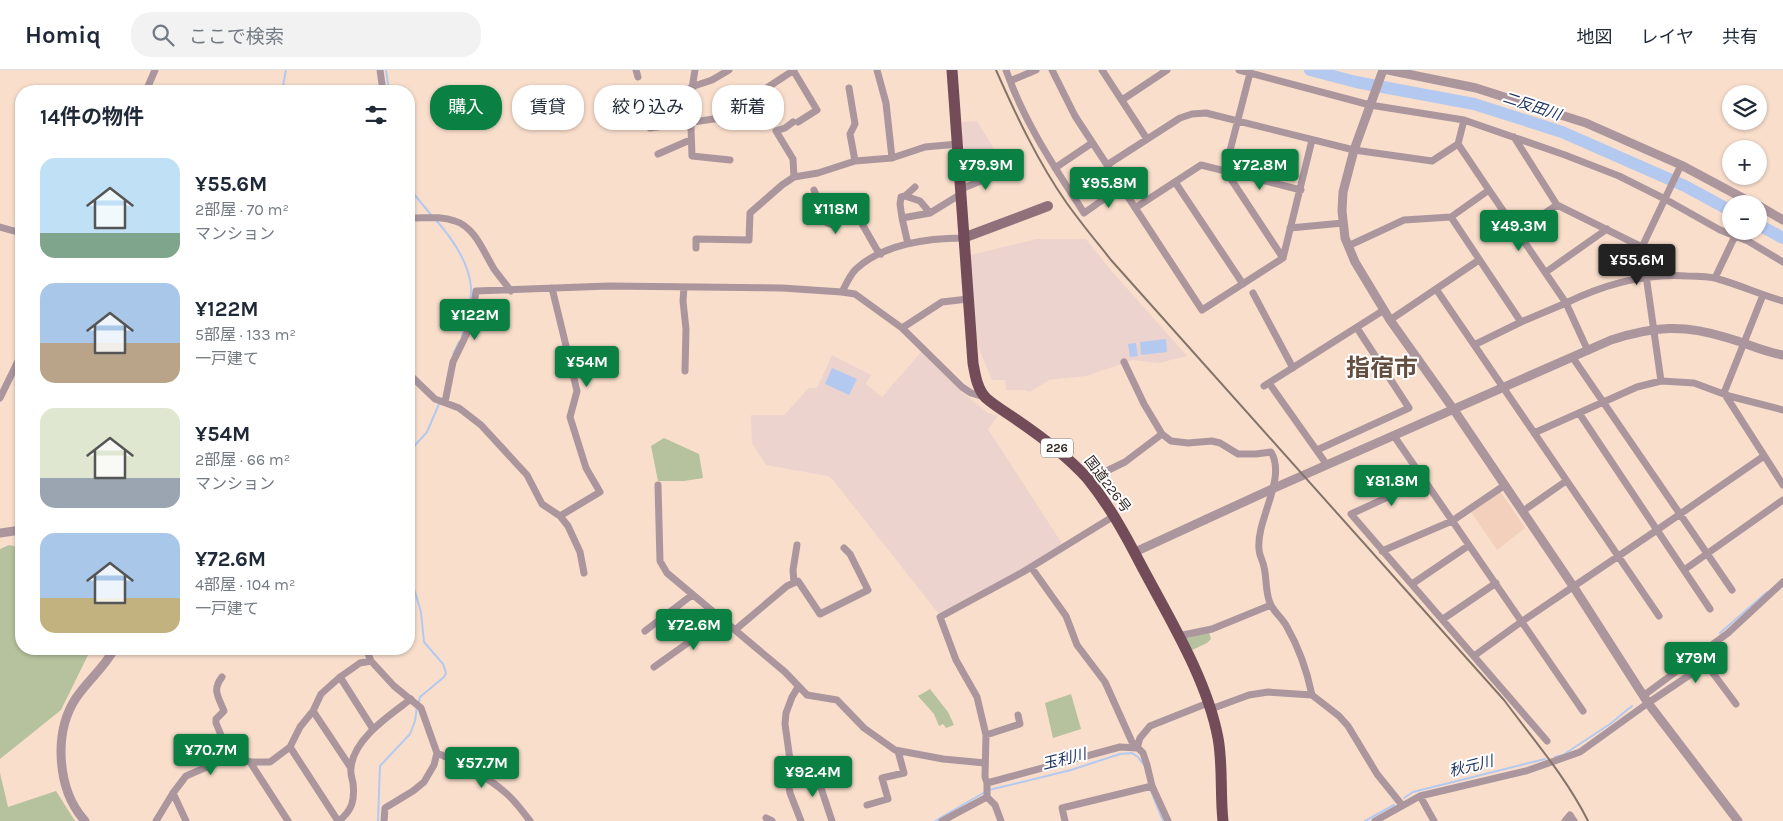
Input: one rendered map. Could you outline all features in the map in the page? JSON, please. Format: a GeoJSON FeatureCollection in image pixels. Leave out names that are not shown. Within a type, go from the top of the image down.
{"type":"FeatureCollection","features":[{"type":"Feature","properties":{"kind":"highway"},"geometry":{"type":"LineString","coordinates":[[952,70],[973,363],[977,381],[985,397]]}},
{"type":"Feature","properties":{"kind":"highway","name":"国道226号"},"geometry":{"type":"LineString","coordinates":[[985,397],[1057,448],[1074,464],[1114,516],[1135,552],[1178,636],[1209,706],[1218,739],[1224,821]]}},
{"type":"Feature","properties":{"kind":"main road"},"geometry":{"type":"LineString","coordinates":[[963,238],[1048,206]]}},
{"type":"Feature","properties":{"kind":"street"},"geometry":{"type":"LineString","coordinates":[[149,85],[155,70]]}},
{"type":"Feature","properties":{"kind":"street"},"geometry":{"type":"LineString","coordinates":[[380,70],[382,85]]}},
{"type":"Feature","properties":{"kind":"street"},"geometry":{"type":"LineString","coordinates":[[692,85],[695,70]]}},
{"type":"Feature","properties":{"kind":"street"},"geometry":{"type":"LineString","coordinates":[[698,85],[712,80],[728,70]]}},
{"type":"Feature","properties":{"kind":"street"},"geometry":{"type":"LineString","coordinates":[[702,120],[722,118],[793,70],[817,110],[776,131],[793,159],[794,177]]}},
{"type":"Feature","properties":{"kind":"street"},"geometry":{"type":"LineString","coordinates":[[877,70],[886,103],[892,158]]}},
{"type":"Feature","properties":{"kind":"street"},"geometry":{"type":"LineString","coordinates":[[1006,70],[1022,110],[1084,214],[1121,187]]}},
{"type":"Feature","properties":{"kind":"street"},"geometry":{"type":"LineString","coordinates":[[1010,81],[1036,70]]}},
{"type":"Feature","properties":{"kind":"street"},"geometry":{"type":"LineString","coordinates":[[1052,70],[1075,116],[1202,310],[1283,258],[1312,140]]}},
{"type":"Feature","properties":{"kind":"street"},"geometry":{"type":"LineString","coordinates":[[1102,70],[1147,139]]}},
{"type":"Feature","properties":{"kind":"street"},"geometry":{"type":"LineString","coordinates":[[1122,100],[1167,70]]}},
{"type":"Feature","properties":{"kind":"street"},"geometry":{"type":"LineString","coordinates":[[1239,70],[1371,102],[1464,120],[1619,176],[1722,231]]}},
{"type":"Feature","properties":{"kind":"street"},"geometry":{"type":"LineString","coordinates":[[1383,70],[1354,150],[1343,192],[1343,223],[1348,246],[1355,262],[1390,320],[1505,485],[1646,699],[1738,821]]}},
{"type":"Feature","properties":{"kind":"street"},"geometry":{"type":"LineString","coordinates":[[1388,70],[1456,83],[1586,123],[1680,165],[1737,195]]}},
{"type":"Feature","properties":{"kind":"street"},"geometry":{"type":"LineString","coordinates":[[1250,73],[1225,170],[1283,258]]}},
{"type":"Feature","properties":{"kind":"street"},"geometry":{"type":"LineString","coordinates":[[848,88],[855,124],[850,134],[855,161]]}},
{"type":"Feature","properties":{"kind":"street"},"geometry":{"type":"LineString","coordinates":[[1107,165],[1180,118],[1192,114],[1206,113],[1354,150],[1432,161],[1458,144],[1464,120]]}},
{"type":"Feature","properties":{"kind":"street"},"geometry":{"type":"LineString","coordinates":[[690,130],[692,156],[730,160]]}},
{"type":"Feature","properties":{"kind":"street"},"geometry":{"type":"LineString","coordinates":[[1514,137],[1557,205],[1642,247]]}},
{"type":"Feature","properties":{"kind":"street"},"geometry":{"type":"LineString","coordinates":[[658,154],[690,140]]}},
{"type":"Feature","properties":{"kind":"street"},"geometry":{"type":"LineString","coordinates":[[1055,168],[1092,143]]}},
{"type":"Feature","properties":{"kind":"street"},"geometry":{"type":"LineString","coordinates":[[696,248],[696,239],[749,240],[750,213],[794,177],[818,174],[855,161],[892,158],[925,147],[958,144]]}},
{"type":"Feature","properties":{"kind":"street"},"geometry":{"type":"LineString","coordinates":[[1458,144],[1566,303],[1588,351]]}},
{"type":"Feature","properties":{"kind":"street"},"geometry":{"type":"LineString","coordinates":[[1135,208],[1201,165],[1300,190]]}},
{"type":"Feature","properties":{"kind":"street"},"geometry":{"type":"LineString","coordinates":[[1661,381],[1642,247],[1680,165]]}},
{"type":"Feature","properties":{"kind":"street"},"geometry":{"type":"LineString","coordinates":[[902,218],[930,213],[961,192],[1003,172]]}},
{"type":"Feature","properties":{"kind":"street"},"geometry":{"type":"LineString","coordinates":[[1174,182],[1243,284]]}},
{"type":"Feature","properties":{"kind":"street"},"geometry":{"type":"LineString","coordinates":[[908,244],[900,204],[901,197],[905,196],[915,187]]}},
{"type":"Feature","properties":{"kind":"street"},"geometry":{"type":"LineString","coordinates":[[814,190],[827,223],[833,225],[853,214],[857,214],[881,254]]}},
{"type":"Feature","properties":{"kind":"street"},"geometry":{"type":"LineString","coordinates":[[1348,246],[1404,220],[1451,217],[1489,190]]}},
{"type":"Feature","properties":{"kind":"street"},"geometry":{"type":"LineString","coordinates":[[905,196],[920,202],[930,213]]}},
{"type":"Feature","properties":{"kind":"street"},"geometry":{"type":"LineString","coordinates":[[1518,231],[1557,205]]}},
{"type":"Feature","properties":{"kind":"street"},"geometry":{"type":"LineString","coordinates":[[1767,211],[1783,220]]}},
{"type":"Feature","properties":{"kind":"street"},"geometry":{"type":"LineString","coordinates":[[415,219],[439,217],[457,221],[465,226],[474,235],[511,291]]}},
{"type":"Feature","properties":{"kind":"street"},"geometry":{"type":"LineString","coordinates":[[1451,217],[1521,322]]}},
{"type":"Feature","properties":{"kind":"street"},"geometry":{"type":"LineString","coordinates":[[1290,228],[1343,223]]}},
{"type":"Feature","properties":{"kind":"street"},"geometry":{"type":"LineString","coordinates":[[0,227],[15,232]]}},
{"type":"Feature","properties":{"kind":"street"},"geometry":{"type":"LineString","coordinates":[[1546,272],[1607,229]]}},
{"type":"Feature","properties":{"kind":"street"},"geometry":{"type":"LineString","coordinates":[[842,292],[856,269],[896,246],[948,238],[963,238]]}},
{"type":"Feature","properties":{"kind":"street"},"geometry":{"type":"LineString","coordinates":[[1715,278],[1733,240]]}},
{"type":"Feature","properties":{"kind":"street"},"geometry":{"type":"LineString","coordinates":[[1745,240],[1783,262]]}},
{"type":"Feature","properties":{"kind":"street"},"geometry":{"type":"LineString","coordinates":[[1390,320],[1479,260]]}},
{"type":"Feature","properties":{"kind":"street"},"geometry":{"type":"LineString","coordinates":[[1474,346],[1521,322],[1592,290],[1646,276],[1674,275],[1715,278],[1783,301]]}},
{"type":"Feature","properties":{"kind":"street"},"geometry":{"type":"LineString","coordinates":[[445,402],[455,357],[470,325],[476,290],[511,291],[609,286],[782,288],[855,294],[902,328],[962,387],[972,394],[985,397]]}},
{"type":"Feature","properties":{"kind":"street"},"geometry":{"type":"LineString","coordinates":[[684,287],[685,371]]}},
{"type":"Feature","properties":{"kind":"street"},"geometry":{"type":"LineString","coordinates":[[552,288],[577,391],[570,416],[586,468],[600,492],[560,516]]}},
{"type":"Feature","properties":{"kind":"street"},"geometry":{"type":"LineString","coordinates":[[1436,289],[1659,616]]}},
{"type":"Feature","properties":{"kind":"street"},"geometry":{"type":"LineString","coordinates":[[1253,293],[1293,368]]}},
{"type":"Feature","properties":{"kind":"street"},"geometry":{"type":"LineString","coordinates":[[1724,394],[1763,295]]}},
{"type":"Feature","properties":{"kind":"street"},"geometry":{"type":"LineString","coordinates":[[902,328],[942,302],[968,299]]}},
{"type":"Feature","properties":{"kind":"street"},"geometry":{"type":"LineString","coordinates":[[1328,465],[1267,385],[1384,310]]}},
{"type":"Feature","properties":{"kind":"street"},"geometry":{"type":"LineString","coordinates":[[1317,450],[1409,408],[1356,328]]}},
{"type":"Feature","properties":{"kind":"street"},"geometry":{"type":"LineString","coordinates":[[1135,552],[1272,489],[1611,340],[1634,333],[1676,328],[1693,329],[1774,354],[1783,355]]}},
{"type":"Feature","properties":{"kind":"street"},"geometry":{"type":"LineString","coordinates":[[1573,358],[1732,590]]}},
{"type":"Feature","properties":{"kind":"street"},"geometry":{"type":"LineString","coordinates":[[1124,362],[1144,404],[1162,434],[1171,441],[1181,443],[1212,441],[1220,443],[1238,454],[1271,452],[1275,458],[1275,479],[1259,543],[1271,605],[1287,626],[1304,664],[1312,695]]}},
{"type":"Feature","properties":{"kind":"street"},"geometry":{"type":"LineString","coordinates":[[0,398],[15,367]]}},
{"type":"Feature","properties":{"kind":"street"},"geometry":{"type":"LineString","coordinates":[[415,380],[435,399],[459,408],[481,425],[526,475],[542,504],[560,516],[568,526],[580,552],[584,573]]}},
{"type":"Feature","properties":{"kind":"street"},"geometry":{"type":"LineString","coordinates":[[1534,433],[1636,387],[1661,381],[1694,383],[1724,394],[1783,410]]}},
{"type":"Feature","properties":{"kind":"street"},"geometry":{"type":"LineString","coordinates":[[1724,394],[1783,485]]}},
{"type":"Feature","properties":{"kind":"street"},"geometry":{"type":"LineString","coordinates":[[1578,413],[1710,610]]}},
{"type":"Feature","properties":{"kind":"street"},"geometry":{"type":"LineString","coordinates":[[1088,480],[1125,462],[1162,434]]}},
{"type":"Feature","properties":{"kind":"street"},"geometry":{"type":"LineString","coordinates":[[1394,436],[1583,711]]}},
{"type":"Feature","properties":{"kind":"street"},"geometry":{"type":"LineString","coordinates":[[1474,656],[1764,456]]}},
{"type":"Feature","properties":{"kind":"street"},"geometry":{"type":"LineString","coordinates":[[1425,480],[1351,514],[1547,741]]}},
{"type":"Feature","properties":{"kind":"street"},"geometry":{"type":"LineString","coordinates":[[1523,512],[1566,481]]}},
{"type":"Feature","properties":{"kind":"street"},"geometry":{"type":"LineString","coordinates":[[658,485],[660,561],[667,573],[784,672],[806,695],[837,700],[864,728],[898,751],[942,759],[985,763]]}},
{"type":"Feature","properties":{"kind":"street"},"geometry":{"type":"LineString","coordinates":[[1382,551],[1452,521],[1505,485]]}},
{"type":"Feature","properties":{"kind":"street"},"geometry":{"type":"LineString","coordinates":[[1684,570],[1783,500]]}},
{"type":"Feature","properties":{"kind":"street"},"geometry":{"type":"LineString","coordinates":[[1001,821],[995,805],[987,797],[985,777],[986,735],[974,690],[956,660],[940,617],[1031,567],[1114,516]]}},
{"type":"Feature","properties":{"kind":"street"},"geometry":{"type":"LineString","coordinates":[[0,533],[15,531]]}},
{"type":"Feature","properties":{"kind":"street"},"geometry":{"type":"LineString","coordinates":[[794,583],[793,570],[798,545]]}},
{"type":"Feature","properties":{"kind":"street"},"geometry":{"type":"LineString","coordinates":[[1412,584],[1468,546]]}},
{"type":"Feature","properties":{"kind":"street"},"geometry":{"type":"LineString","coordinates":[[735,630],[787,586],[798,581],[820,614],[868,590],[850,554],[844,548]]}},
{"type":"Feature","properties":{"kind":"street"},"geometry":{"type":"LineString","coordinates":[[1031,567],[1066,616],[1077,645],[1105,682],[1132,742],[1142,753],[1147,765],[1150,786],[1168,821]]}},
{"type":"Feature","properties":{"kind":"street"},"geometry":{"type":"LineString","coordinates":[[1374,821],[1420,796],[1526,771],[1575,754],[1728,633],[1783,582]]}},
{"type":"Feature","properties":{"kind":"street"},"geometry":{"type":"LineString","coordinates":[[1443,619],[1496,583]]}},
{"type":"Feature","properties":{"kind":"street"},"geometry":{"type":"LineString","coordinates":[[645,631],[692,595]]}},
{"type":"Feature","properties":{"kind":"street"},"geometry":{"type":"LineString","coordinates":[[1178,636],[1212,629],[1271,605]]}},
{"type":"Feature","properties":{"kind":"street"},"geometry":{"type":"LineString","coordinates":[[654,666],[720,618]]}},
{"type":"Feature","properties":{"kind":"street"},"geometry":{"type":"LineString","coordinates":[[85,821],[79,815],[70,798],[65,782],[61,765],[61,744],[66,722],[75,700],[110,655]]}},
{"type":"Feature","properties":{"kind":"street"},"geometry":{"type":"LineString","coordinates":[[368,655],[371,662],[394,686],[421,708],[437,753],[434,765],[424,782],[385,808],[384,821]]}},
{"type":"Feature","properties":{"kind":"street"},"geometry":{"type":"LineString","coordinates":[[156,821],[186,776],[230,758],[250,762],[270,762],[290,746],[300,727],[313,710],[318,697],[340,677],[360,663],[371,662]]}},
{"type":"Feature","properties":{"kind":"street"},"geometry":{"type":"LineString","coordinates":[[1646,699],[1706,664],[1736,704]]}},
{"type":"Feature","properties":{"kind":"street"},"geometry":{"type":"LineString","coordinates":[[222,677],[216,684],[216,690],[224,711],[216,719],[216,723],[230,758]]}},
{"type":"Feature","properties":{"kind":"street"},"geometry":{"type":"LineString","coordinates":[[340,677],[373,729]]}},
{"type":"Feature","properties":{"kind":"street"},"geometry":{"type":"LineString","coordinates":[[798,687],[792,696],[786,713],[785,724],[790,760],[790,794],[801,821]]}},
{"type":"Feature","properties":{"kind":"street"},"geometry":{"type":"LineString","coordinates":[[1137,748],[1140,738],[1150,726],[1209,706],[1268,692],[1312,695],[1339,716],[1348,726],[1377,774],[1402,805]]}},
{"type":"Feature","properties":{"kind":"street"},"geometry":{"type":"LineString","coordinates":[[290,746],[339,821],[351,809],[353,801],[351,768],[356,753],[373,729],[411,699]]}},
{"type":"Feature","properties":{"kind":"street"},"geometry":{"type":"LineString","coordinates":[[313,710],[351,768]]}},
{"type":"Feature","properties":{"kind":"street"},"geometry":{"type":"LineString","coordinates":[[986,735],[1020,724],[1018,715]]}},
{"type":"Feature","properties":{"kind":"street"},"geometry":{"type":"LineString","coordinates":[[987,783],[1120,747],[1137,748]]}},
{"type":"Feature","properties":{"kind":"street"},"geometry":{"type":"LineString","coordinates":[[867,805],[888,799],[882,778],[904,773],[898,751]]}},
{"type":"Feature","properties":{"kind":"street"},"geometry":{"type":"LineString","coordinates":[[437,753],[465,765],[508,794],[530,821]]}},
{"type":"Feature","properties":{"kind":"street"},"geometry":{"type":"LineString","coordinates":[[250,762],[288,821]]}},
{"type":"Feature","properties":{"kind":"street"},"geometry":{"type":"LineString","coordinates":[[789,786],[817,776],[832,821]]}},
{"type":"Feature","properties":{"kind":"street"},"geometry":{"type":"LineString","coordinates":[[1065,821],[1062,808],[1150,786]]}},
{"type":"Feature","properties":{"kind":"street"},"geometry":{"type":"LineString","coordinates":[[173,793],[186,821]]}},
{"type":"Feature","properties":{"kind":"street"},"geometry":{"type":"LineString","coordinates":[[1420,796],[1434,821]]}},
{"type":"Feature","properties":{"kind":"street"},"geometry":{"type":"LineString","coordinates":[[942,821],[987,797]]}},
{"type":"Feature","properties":{"kind":"street"},"geometry":{"type":"LineString","coordinates":[[1565,821],[1570,815],[1574,821]]}},
{"type":"Feature","properties":{"kind":"shaded area"},"geometry":{"type":"Polygon","coordinates":[[[977,121],[994,149],[964,156],[962,122],[977,121]]]}},
{"type":"Feature","properties":{"kind":"shaded area"},"geometry":{"type":"Polygon","coordinates":[[[1037,239],[1086,239],[1109,268],[1187,356],[1159,363],[1133,360],[1086,376],[1049,380],[1030,392],[1006,390],[1005,380],[992,380],[980,352],[976,336],[970,255],[1037,239]]]}},
{"type":"Feature","properties":{"kind":"shaded area"},"geometry":{"type":"Polygon","coordinates":[[[922,351],[961,391],[988,413],[998,416],[988,429],[1063,545],[1022,571],[939,614],[833,480],[828,476],[766,465],[752,443],[751,415],[784,415],[809,388],[817,388],[832,355],[871,375],[866,384],[882,397],[922,351]]]}},
{"type":"Feature","properties":{"kind":"shaded area"},"geometry":{"type":"Polygon","coordinates":[[[1500,491],[1525,528],[1497,550],[1471,512],[1500,491]]]}},
{"type":"Feature","properties":{"kind":"green space"},"geometry":{"type":"Polygon","coordinates":[[[664,438],[699,454],[703,478],[684,481],[658,481],[651,446],[664,438]]]}},
{"type":"Feature","properties":{"kind":"green space"},"geometry":{"type":"Polygon","coordinates":[[[9,545],[15,546],[15,655],[88,655],[61,710],[0,759],[0,549],[9,545]]]}},
{"type":"Feature","properties":{"kind":"green space"},"geometry":{"type":"Polygon","coordinates":[[[1209,632],[1211,639],[1207,643],[1190,651],[1183,637],[1209,632]]]}},
{"type":"Feature","properties":{"kind":"green space"},"geometry":{"type":"Polygon","coordinates":[[[930,689],[948,712],[954,725],[946,728],[943,724],[939,726],[934,714],[918,696],[930,689]]]}},
{"type":"Feature","properties":{"kind":"green space"},"geometry":{"type":"Polygon","coordinates":[[[1071,694],[1081,729],[1053,738],[1045,703],[1071,694]]]}},
{"type":"Feature","properties":{"kind":"green space"},"geometry":{"type":"Polygon","coordinates":[[[0,773],[8,807],[56,791],[75,821],[0,821],[0,773]]]}},
{"type":"Feature","properties":{"kind":"water"},"geometry":{"type":"Polygon","coordinates":[[[1166,339],[1167,352],[1141,355],[1140,342],[1166,339]]]}},
{"type":"Feature","properties":{"kind":"water"},"geometry":{"type":"Polygon","coordinates":[[[1136,343],[1138,356],[1130,357],[1128,344],[1136,343]]]}},
{"type":"Feature","properties":{"kind":"water"},"geometry":{"type":"Polygon","coordinates":[[[832,368],[857,379],[849,395],[825,384],[832,368]]]}},
{"type":"Feature","properties":{"kind":"waterway"},"geometry":{"type":"LineString","coordinates":[[283,85],[286,70]]}},
{"type":"Feature","properties":{"kind":"waterway"},"geometry":{"type":"LineString","coordinates":[[386,70],[388,85]]}},
{"type":"Feature","properties":{"kind":"waterway","name":"二反田川"},"geometry":{"type":"LineString","coordinates":[[1310,70],[1356,82],[1474,104],[1562,132],[1685,186],[1722,206]]}},
{"type":"Feature","properties":{"kind":"waterway"},"geometry":{"type":"LineString","coordinates":[[415,195],[432,216]]}},
{"type":"Feature","properties":{"kind":"waterway"},"geometry":{"type":"LineString","coordinates":[[435,219],[458,250],[470,278],[471,299],[462,336]]}},
{"type":"Feature","properties":{"kind":"waterway","name":"二反田川"},"geometry":{"type":"LineString","coordinates":[[1767,229],[1783,238]]}},
{"type":"Feature","properties":{"kind":"waterway"},"geometry":{"type":"LineString","coordinates":[[453,354],[459,342]]}},
{"type":"Feature","properties":{"kind":"waterway"},"geometry":{"type":"LineString","coordinates":[[415,445],[427,432],[439,404]]}},
{"type":"Feature","properties":{"kind":"waterway"},"geometry":{"type":"LineString","coordinates":[[415,592],[421,612],[424,642],[443,664],[446,673],[444,677],[420,697],[419,702]]}},
{"type":"Feature","properties":{"kind":"waterway","name":"秋元川"},"geometry":{"type":"LineString","coordinates":[[1720,633],[1767,592]]}},
{"type":"Feature","properties":{"kind":"waterway"},"geometry":{"type":"LineString","coordinates":[[378,821],[380,766],[410,734],[415,721],[417,706]]}},
{"type":"Feature","properties":{"kind":"waterway","name":"秋元川"},"geometry":{"type":"LineString","coordinates":[[1555,757],[1563,755],[1610,724],[1632,706]]}},
{"type":"Feature","properties":{"kind":"waterway","name":"玉利川"},"geometry":{"type":"LineString","coordinates":[[989,790],[1071,770],[1120,754],[1132,753],[1144,765]]}},
{"type":"Feature","properties":{"kind":"waterway","name":"秋元川"},"geometry":{"type":"LineString","coordinates":[[1404,798],[1413,792],[1545,759]]}},
{"type":"Feature","properties":{"kind":"waterway","name":"玉利川"},"geometry":{"type":"LineString","coordinates":[[1151,791],[1163,821]]}},
{"type":"Feature","properties":{"kind":"waterway","name":"玉利川"},"geometry":{"type":"LineString","coordinates":[[935,821],[985,792]]}},
{"type":"Feature","properties":{"kind":"waterway","name":"秋元川"},"geometry":{"type":"LineString","coordinates":[[1365,821],[1394,805]]}},
{"type":"Feature","properties":{"kind":"railway"},"geometry":{"type":"LineString","coordinates":[[996,70],[1046,171],[1088,231],[1111,260],[1504,700],[1570,789],[1588,821]]}},
{"type":"Feature","properties":{"kind":"district","name":"指宿市"},"geometry":{"type":"Point","coordinates":[1382,368]}}]}
